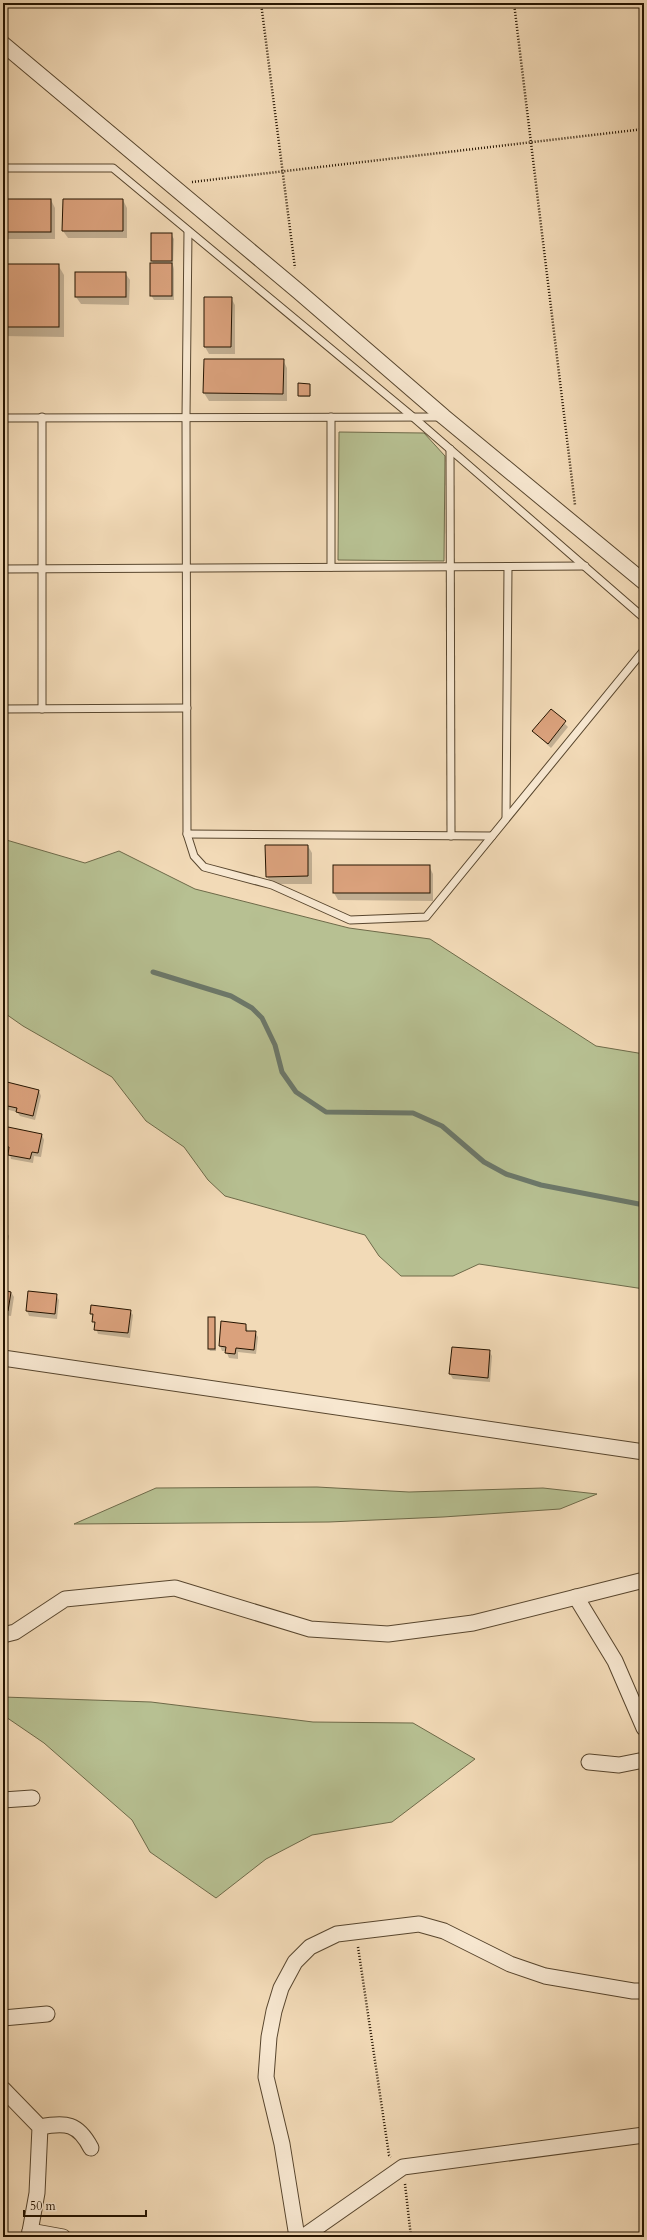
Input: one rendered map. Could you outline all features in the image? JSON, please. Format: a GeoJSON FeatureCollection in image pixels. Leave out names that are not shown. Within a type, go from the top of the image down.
{"type":"FeatureCollection","features":[{"type":"Feature","properties":{"kind":"street"},"geometry":{"type":"LineString","coordinates":[[3,44],[298,291],[444,417],[644,582]]}},
{"type":"Feature","properties":{"kind":"street"},"geometry":{"type":"LineString","coordinates":[[3,1358],[644,1452]]}},
{"type":"Feature","properties":{"kind":"street"},"geometry":{"type":"LineString","coordinates":[[3,1635],[15,1632],[65,1599],[175,1588],[310,1629],[388,1634],[473,1623],[644,1580]]}},
{"type":"Feature","properties":{"kind":"street"},"geometry":{"type":"LineString","coordinates":[[576,1597],[615,1660],[644,1728]]}},
{"type":"Feature","properties":{"kind":"street"},"geometry":{"type":"LineString","coordinates":[[589,1762],[619,1765],[644,1760]]}},
{"type":"Feature","properties":{"kind":"street"},"geometry":{"type":"LineString","coordinates":[[3,1800],[32,1798]]}},
{"type":"Feature","properties":{"kind":"street"},"geometry":{"type":"LineString","coordinates":[[298,2237],[282,2144],[266,2077],[269,2037],[274,2011],[281,1988],[295,1962],[310,1948],[337,1934],[419,1924],[444,1931],[510,1964],[545,1976],[633,1992],[644,1991]]}},
{"type":"Feature","properties":{"kind":"street"},"geometry":{"type":"LineString","coordinates":[[3,2018],[47,2014]]}},
{"type":"Feature","properties":{"kind":"street"},"geometry":{"type":"LineString","coordinates":[[3,2089],[40,2127],[37,2193],[30,2234],[63,2237]]}},
{"type":"Feature","properties":{"kind":"street"},"geometry":{"type":"LineString","coordinates":[[40,2127],[58,2124],[75,2127],[85,2137],[91,2148]]}},
{"type":"Feature","properties":{"kind":"street"},"geometry":{"type":"LineString","coordinates":[[303,2237],[403,2167],[644,2135]]}},
{"type":"Feature","properties":{"kind":"lane"},"geometry":{"type":"LineString","coordinates":[[3,168],[113,168],[413,417],[644,618]]}},
{"type":"Feature","properties":{"kind":"lane"},"geometry":{"type":"LineString","coordinates":[[188,231],[186,417],[187,834],[194,856],[204,867],[272,885],[350,920],[426,917],[644,650]]}},
{"type":"Feature","properties":{"kind":"lane"},"geometry":{"type":"LineString","coordinates":[[331,417],[331,567]]}},
{"type":"Feature","properties":{"kind":"lane"},"geometry":{"type":"LineString","coordinates":[[3,418],[444,417]]}},
{"type":"Feature","properties":{"kind":"lane"},"geometry":{"type":"LineString","coordinates":[[42,418],[42,709]]}},
{"type":"Feature","properties":{"kind":"lane"},"geometry":{"type":"LineString","coordinates":[[450,449],[451,836]]}},
{"type":"Feature","properties":{"kind":"lane"},"geometry":{"type":"LineString","coordinates":[[3,568],[585,566]]}},
{"type":"Feature","properties":{"kind":"lane"},"geometry":{"type":"LineString","coordinates":[[506,818],[508,567]]}},
{"type":"Feature","properties":{"kind":"lane"},"geometry":{"type":"LineString","coordinates":[[3,709],[187,708]]}},
{"type":"Feature","properties":{"kind":"lane"},"geometry":{"type":"LineString","coordinates":[[187,834],[492,836]]}},
{"type":"Feature","properties":{"kind":"path"},"geometry":{"type":"LineString","coordinates":[[261,3],[298,291]]}},
{"type":"Feature","properties":{"kind":"path"},"geometry":{"type":"LineString","coordinates":[[514,3],[578,526]]}},
{"type":"Feature","properties":{"kind":"path"},"geometry":{"type":"LineString","coordinates":[[171,185],[644,129]]}},
{"type":"Feature","properties":{"kind":"path"},"geometry":{"type":"LineString","coordinates":[[355,1931],[389,2155],[403,2167],[412,2237]]}},
{"type":"Feature","properties":{"kind":"green space"},"geometry":{"type":"Polygon","coordinates":[[[339,432],[424,433],[445,456],[444,561],[338,560],[339,432]]]}},
{"type":"Feature","properties":{"kind":"green space"},"geometry":{"type":"Polygon","coordinates":[[[3,839],[85,863],[119,851],[195,889],[349,928],[430,939],[596,1046],[644,1054],[644,1289],[479,1264],[453,1276],[401,1276],[379,1256],[365,1235],[225,1196],[208,1180],[184,1147],[146,1121],[112,1077],[23,1026],[3,1012],[3,839]]]}},
{"type":"Feature","properties":{"kind":"green space"},"geometry":{"type":"Polygon","coordinates":[[[317,1487],[409,1492],[543,1488],[597,1494],[560,1509],[443,1517],[329,1522],[74,1524],[156,1488],[317,1487]]]}},
{"type":"Feature","properties":{"kind":"green space"},"geometry":{"type":"Polygon","coordinates":[[[3,1697],[151,1702],[313,1722],[413,1723],[475,1759],[392,1822],[312,1835],[266,1859],[216,1898],[150,1852],[132,1820],[44,1743],[3,1715],[3,1697]]]}},
{"type":"Feature","properties":{"kind":"building"},"geometry":{"type":"Polygon","coordinates":[[[3,199],[51,199],[51,232],[3,232],[3,199]]]}},
{"type":"Feature","properties":{"kind":"building"},"geometry":{"type":"Polygon","coordinates":[[[63,199],[123,199],[123,231],[62,231],[63,199]]]}},
{"type":"Feature","properties":{"kind":"building"},"geometry":{"type":"Polygon","coordinates":[[[151,233],[172,233],[172,261],[151,261],[151,233]]]}},
{"type":"Feature","properties":{"kind":"building"},"geometry":{"type":"Polygon","coordinates":[[[150,263],[172,263],[172,296],[150,296],[150,263]]]}},
{"type":"Feature","properties":{"kind":"building"},"geometry":{"type":"Polygon","coordinates":[[[3,264],[59,264],[59,327],[3,327],[3,264]]]}},
{"type":"Feature","properties":{"kind":"building"},"geometry":{"type":"Polygon","coordinates":[[[75,272],[126,272],[126,297],[75,297],[75,272]]]}},
{"type":"Feature","properties":{"kind":"building"},"geometry":{"type":"Polygon","coordinates":[[[204,297],[232,297],[231,347],[204,347],[204,297]]]}},
{"type":"Feature","properties":{"kind":"building"},"geometry":{"type":"Polygon","coordinates":[[[204,359],[284,359],[283,394],[203,393],[204,359]]]}},
{"type":"Feature","properties":{"kind":"building"},"geometry":{"type":"Polygon","coordinates":[[[298,383],[310,384],[310,396],[298,396],[298,383]]]}},
{"type":"Feature","properties":{"kind":"building"},"geometry":{"type":"Polygon","coordinates":[[[551,709],[566,721],[548,744],[532,731],[551,709]]]}},
{"type":"Feature","properties":{"kind":"building"},"geometry":{"type":"Polygon","coordinates":[[[265,845],[308,845],[308,876],[266,877],[265,845]]]}},
{"type":"Feature","properties":{"kind":"building"},"geometry":{"type":"Polygon","coordinates":[[[333,865],[430,865],[430,893],[333,893],[333,865]]]}},
{"type":"Feature","properties":{"kind":"building"},"geometry":{"type":"Polygon","coordinates":[[[7,1082],[39,1090],[33,1116],[16,1112],[17,1108],[3,1105],[7,1082]]]}},
{"type":"Feature","properties":{"kind":"building"},"geometry":{"type":"Polygon","coordinates":[[[3,1126],[42,1134],[38,1153],[32,1152],[30,1159],[8,1155],[9,1147],[3,1146],[3,1126]]]}},
{"type":"Feature","properties":{"kind":"building"},"geometry":{"type":"Polygon","coordinates":[[[3,1290],[11,1292],[8,1311],[3,1310],[3,1290]]]}},
{"type":"Feature","properties":{"kind":"building"},"geometry":{"type":"Polygon","coordinates":[[[28,1291],[57,1294],[55,1314],[26,1311],[28,1291]]]}},
{"type":"Feature","properties":{"kind":"building"},"geometry":{"type":"Polygon","coordinates":[[[91,1305],[131,1310],[128,1333],[94,1330],[95,1322],[92,1322],[93,1314],[90,1314],[91,1305]]]}},
{"type":"Feature","properties":{"kind":"building"},"geometry":{"type":"Polygon","coordinates":[[[208,1317],[215,1317],[215,1349],[208,1349],[208,1317]]]}},
{"type":"Feature","properties":{"kind":"building"},"geometry":{"type":"Polygon","coordinates":[[[221,1321],[246,1324],[246,1331],[256,1331],[254,1350],[236,1348],[235,1354],[225,1353],[226,1347],[219,1346],[221,1321]]]}},
{"type":"Feature","properties":{"kind":"building"},"geometry":{"type":"Polygon","coordinates":[[[452,1347],[490,1350],[488,1378],[449,1374],[452,1347]]]}},
{"type":"Feature","properties":{"kind":"waterway"},"geometry":{"type":"LineString","coordinates":[[153,972],[231,996],[252,1008],[262,1018],[275,1045],[282,1072],[296,1092],[326,1112],[413,1113],[442,1126],[484,1162],[506,1174],[541,1185],[644,1205]]}}]}
